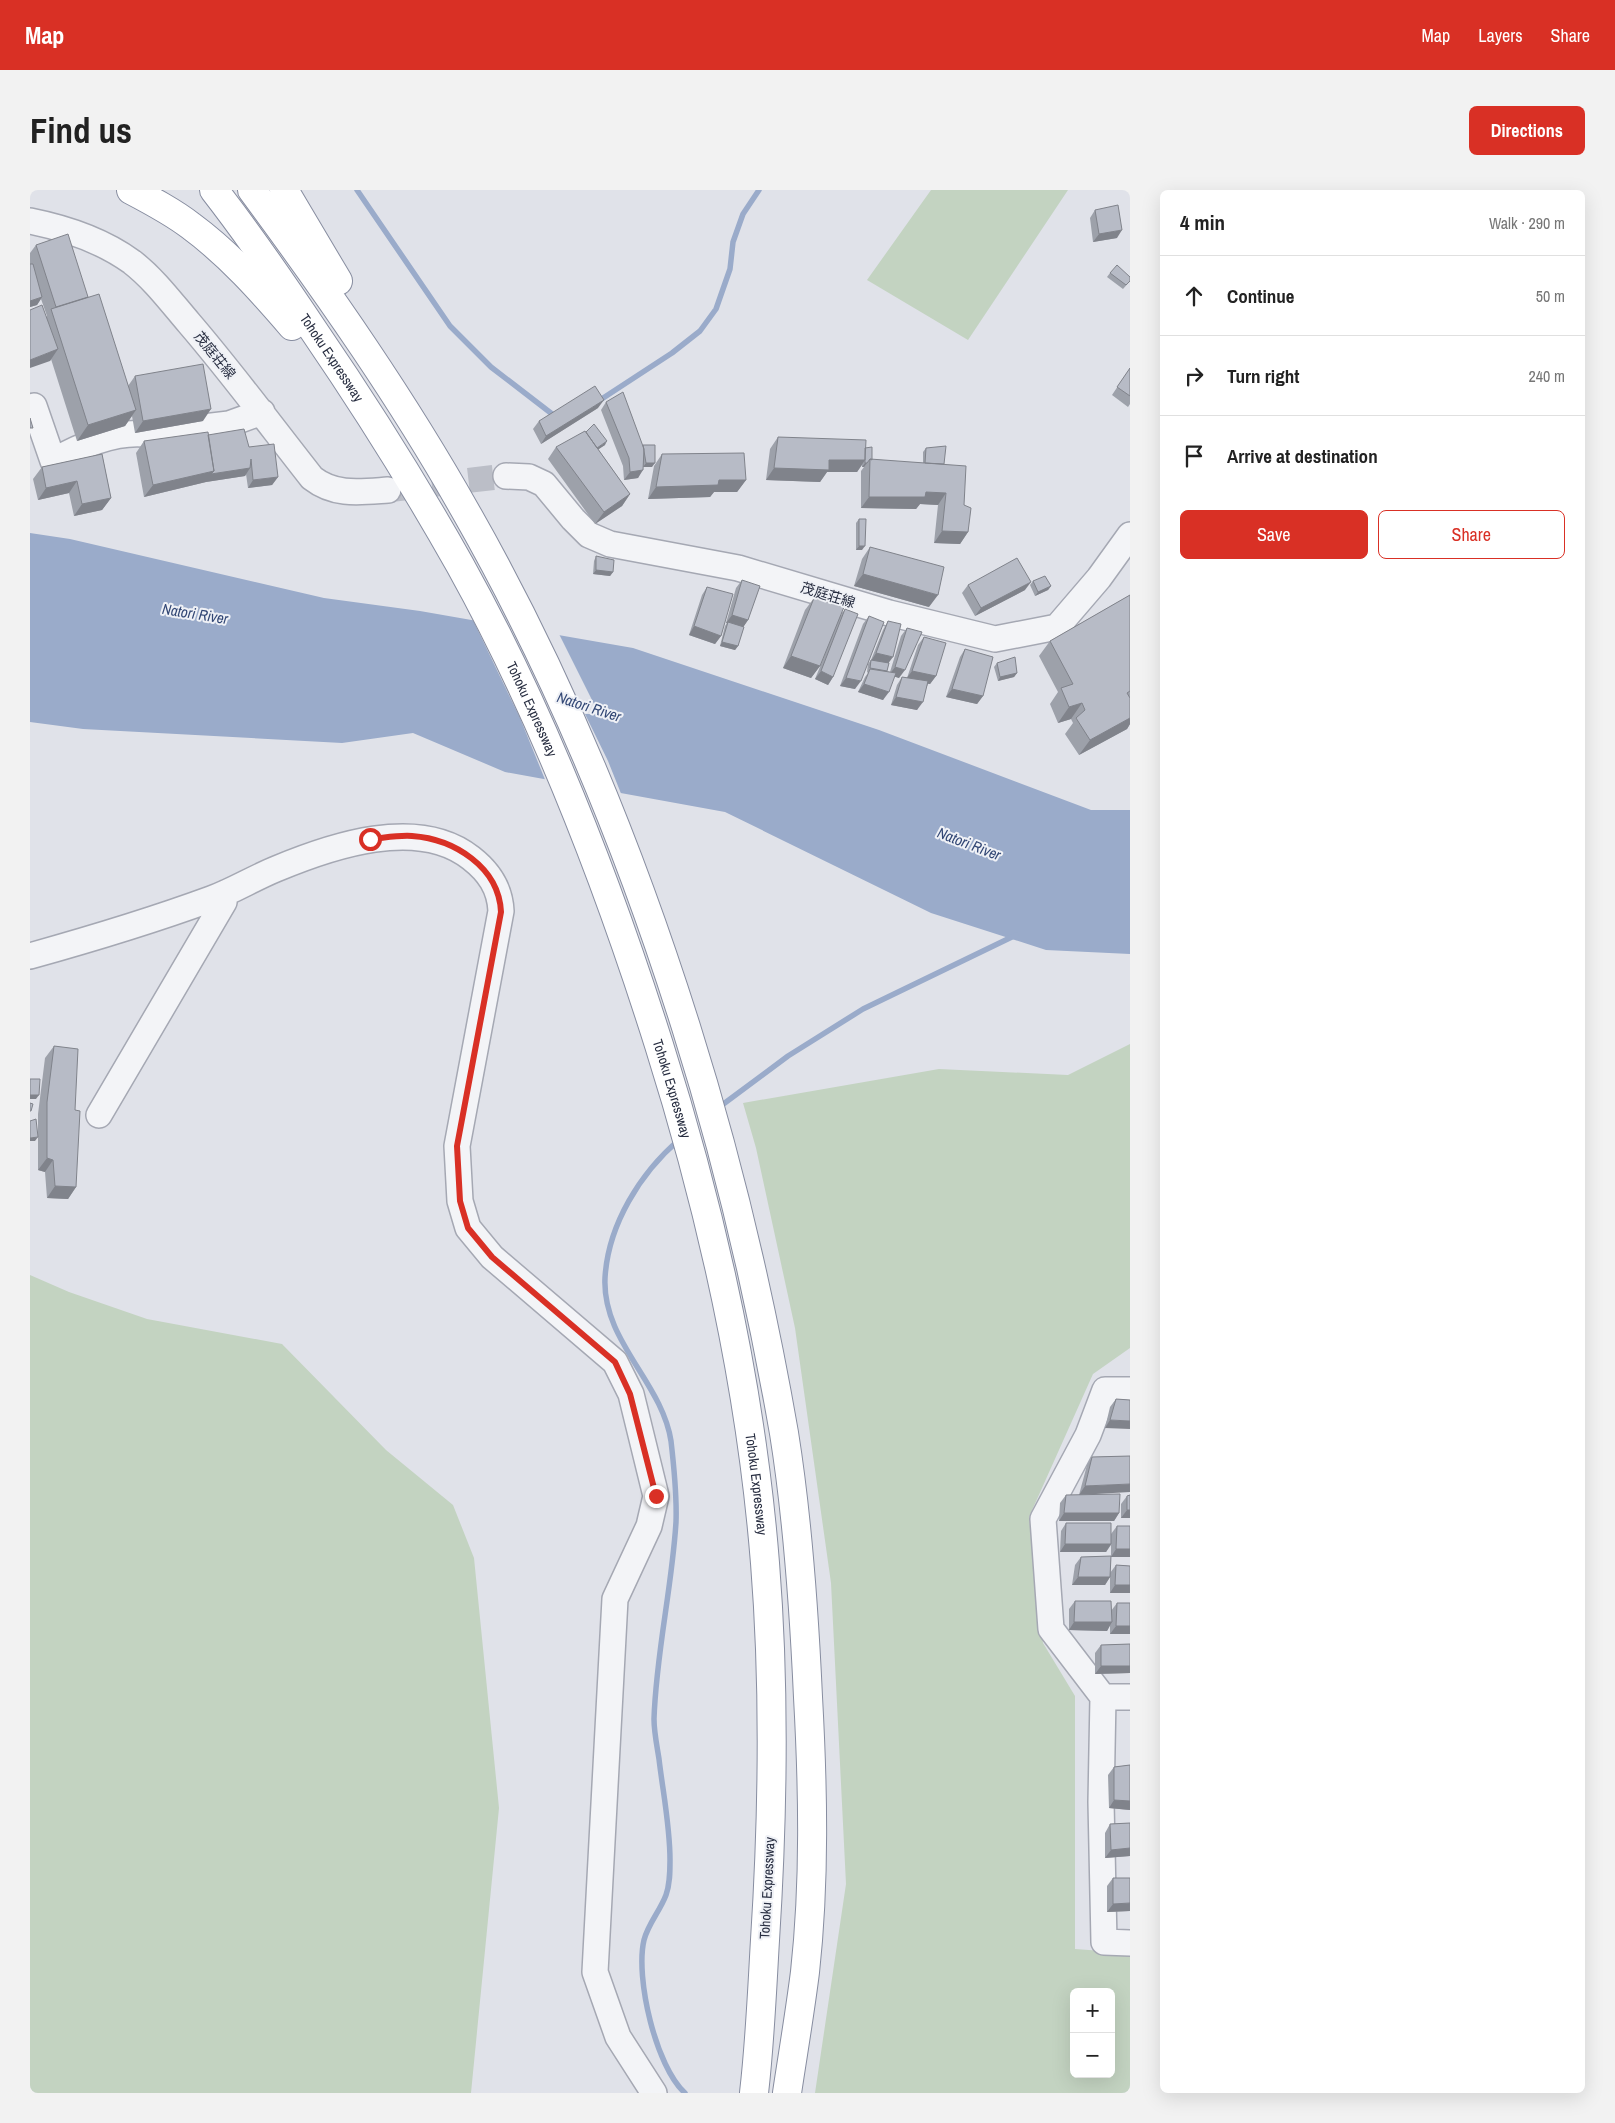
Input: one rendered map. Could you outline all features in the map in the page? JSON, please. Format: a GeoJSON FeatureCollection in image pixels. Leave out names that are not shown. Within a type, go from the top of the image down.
{"type":"FeatureCollection","features":[{"type":"Feature","properties":{"kind":"highway"},"geometry":{"type":"LineString","coordinates":[[132,190],[191,225],[242,270],[336,380],[427,508]]}},
{"type":"Feature","properties":{"kind":"highway","name":"Tohoku Expressway"},"geometry":{"type":"LineString","coordinates":[[214,190],[350,384],[427,508],[462,568],[526,697],[568,793],[631,956],[692,1155],[710,1224],[732,1332],[750,1438],[765,1562],[771,1671],[770,1868],[754,2093]]}},
{"type":"Feature","properties":{"kind":"highway"},"geometry":{"type":"LineString","coordinates":[[252,190],[317,279],[379,369],[505,573]]}},
{"type":"Feature","properties":{"kind":"highway"},"geometry":{"type":"LineString","coordinates":[[284,190],[439,445],[505,573],[551,675],[635,875],[667,968],[719,1136],[758,1296],[784,1437],[799,1554],[812,1762],[811,1867],[805,1971],[787,2093]]}},
{"type":"Feature","properties":{"kind":"street","name":"茂庭荘線"},"geometry":{"type":"LineString","coordinates":[[30,221],[72,232],[102,245],[131,262],[161,290],[262,412],[312,478],[322,486],[345,492],[388,490]]}},
{"type":"Feature","properties":{"kind":"street"},"geometry":{"type":"LineString","coordinates":[[34,406],[53,461],[81,445],[135,433],[145,434],[229,424],[262,412]]}},
{"type":"Feature","properties":{"kind":"street","name":"茂庭荘線"},"geometry":{"type":"LineString","coordinates":[[506,476],[529,478],[544,484],[589,535],[610,544],[738,568],[889,613],[995,639],[1057,627],[1099,578],[1130,535]]}},
{"type":"Feature","properties":{"kind":"street"},"geometry":{"type":"LineString","coordinates":[[30,956],[110,934],[225,893],[276,869],[326,850],[370,839],[412,836],[444,843],[461,850],[491,878],[500,899],[498,930],[457,1146],[460,1201],[468,1228],[492,1257],[615,1362],[630,1394],[656,1496],[649,1526],[615,1599],[595,1972],[618,2037],[654,2093]]}},
{"type":"Feature","properties":{"kind":"street"},"geometry":{"type":"LineString","coordinates":[[99,1115],[224,902],[225,893]]}},
{"type":"Feature","properties":{"kind":"street"},"geometry":{"type":"LineString","coordinates":[[1130,1390],[1105,1390],[1088,1435],[1043,1519],[1051,1629],[1103,1697],[1101,1802],[1104,1942],[1130,1942]]}},
{"type":"Feature","properties":{"kind":"street"},"geometry":{"type":"LineString","coordinates":[[1103,1697],[1130,1697]]}},
{"type":"Feature","properties":{"kind":"green space"},"geometry":{"type":"Polygon","coordinates":[[[931,190],[1068,190],[968,340],[867,280],[931,190]]]}},
{"type":"Feature","properties":{"kind":"green space"},"geometry":{"type":"Polygon","coordinates":[[[1130,1044],[1130,1348],[1093,1374],[1029,1517],[1043,1643],[1075,1696],[1075,1949],[1130,1953],[1130,2093],[815,2093],[846,1884],[831,1583],[795,1328],[756,1148],[743,1103],[939,1069],[1068,1075],[1130,1044]]]}},
{"type":"Feature","properties":{"kind":"green space"},"geometry":{"type":"Polygon","coordinates":[[[30,1275],[69,1292],[147,1319],[282,1344],[386,1450],[453,1505],[474,1558],[499,1808],[471,2093],[30,2093],[30,1275]]]}},
{"type":"Feature","properties":{"kind":"water","name":"Natori River"},"geometry":{"type":"Polygon","coordinates":[[[30,533],[70,539],[324,598],[420,611],[633,648],[879,730],[1091,810],[1130,810],[1130,954],[1046,950],[931,913],[725,812],[505,772],[413,733],[342,743],[83,729],[30,722],[30,533]]]}},
{"type":"Feature","properties":{"kind":"pier"},"geometry":{"type":"Polygon","coordinates":[[[472,618],[558,632],[599,714],[585,714],[608,761],[622,796],[546,782],[520,718],[472,618]]]}},
{"type":"Feature","properties":{"kind":"building"},"geometry":{"type":"Polygon","coordinates":[[[1118,205],[1122,230],[1099,234],[1095,210],[1118,205]]]}},
{"type":"Feature","properties":{"kind":"building"},"geometry":{"type":"Polygon","coordinates":[[[68,234],[88,297],[56,307],[36,245],[68,234]]]}},
{"type":"Feature","properties":{"kind":"building"},"geometry":{"type":"Polygon","coordinates":[[[30,264],[33,264],[42,297],[30,301],[30,264]]]}},
{"type":"Feature","properties":{"kind":"building"},"geometry":{"type":"Polygon","coordinates":[[[1117,265],[1130,277],[1130,281],[1126,285],[1110,273],[1117,265]]]}},
{"type":"Feature","properties":{"kind":"building"},"geometry":{"type":"Polygon","coordinates":[[[99,294],[136,410],[88,425],[51,309],[99,294]]]}},
{"type":"Feature","properties":{"kind":"building"},"geometry":{"type":"Polygon","coordinates":[[[42,305],[58,349],[30,360],[30,310],[42,305]]]}},
{"type":"Feature","properties":{"kind":"building"},"geometry":{"type":"Polygon","coordinates":[[[203,364],[211,409],[143,421],[135,376],[203,364]]]}},
{"type":"Feature","properties":{"kind":"building"},"geometry":{"type":"Polygon","coordinates":[[[1130,368],[1130,396],[1117,387],[1130,368]]]}},
{"type":"Feature","properties":{"kind":"building"},"geometry":{"type":"Polygon","coordinates":[[[595,386],[604,400],[546,436],[539,421],[595,386]]]}},
{"type":"Feature","properties":{"kind":"building"},"geometry":{"type":"Polygon","coordinates":[[[623,392],[644,449],[643,470],[630,472],[629,458],[606,402],[623,392]]]}},
{"type":"Feature","properties":{"kind":"building"},"geometry":{"type":"Polygon","coordinates":[[[594,424],[607,441],[597,448],[586,432],[594,424]]]}},
{"type":"Feature","properties":{"kind":"building"},"geometry":{"type":"Polygon","coordinates":[[[244,429],[249,447],[274,444],[278,477],[253,480],[251,459],[250,468],[211,474],[214,471],[208,435],[244,429]]]}},
{"type":"Feature","properties":{"kind":"building"},"geometry":{"type":"Polygon","coordinates":[[[585,431],[630,494],[604,512],[556,447],[585,431]]]}},
{"type":"Feature","properties":{"kind":"building"},"geometry":{"type":"Polygon","coordinates":[[[208,432],[214,471],[153,485],[144,441],[208,432]]]}},
{"type":"Feature","properties":{"kind":"building"},"geometry":{"type":"Polygon","coordinates":[[[778,437],[866,440],[865,460],[829,460],[829,470],[774,468],[778,437]]]}},
{"type":"Feature","properties":{"kind":"building"},"geometry":{"type":"Polygon","coordinates":[[[643,445],[655,445],[655,463],[646,463],[643,445]]]}},
{"type":"Feature","properties":{"kind":"building"},"geometry":{"type":"Polygon","coordinates":[[[946,446],[944,464],[925,463],[926,448],[946,446]]]}},
{"type":"Feature","properties":{"kind":"building"},"geometry":{"type":"Polygon","coordinates":[[[872,447],[872,460],[870,459],[865,463],[865,448],[872,447]]]}},
{"type":"Feature","properties":{"kind":"building"},"geometry":{"type":"Polygon","coordinates":[[[744,453],[746,480],[719,480],[718,485],[656,487],[662,454],[744,453]]]}},
{"type":"Feature","properties":{"kind":"building"},"geometry":{"type":"Polygon","coordinates":[[[102,454],[111,498],[82,504],[77,481],[46,488],[42,467],[102,454]]]}},
{"type":"Feature","properties":{"kind":"building"},"geometry":{"type":"Polygon","coordinates":[[[870,459],[966,466],[964,505],[971,508],[968,532],[942,531],[946,493],[926,492],[925,497],[869,497],[870,459]]]}},
{"type":"Feature","properties":{"kind":"building"},"geometry":{"type":"Polygon","coordinates":[[[859,519],[866,519],[865,546],[859,546],[859,519]]]}},
{"type":"Feature","properties":{"kind":"building"},"geometry":{"type":"Polygon","coordinates":[[[870,547],[944,567],[938,595],[863,574],[870,547]]]}},
{"type":"Feature","properties":{"kind":"building"},"geometry":{"type":"Polygon","coordinates":[[[596,556],[614,560],[613,572],[596,570],[596,556]]]}},
{"type":"Feature","properties":{"kind":"building"},"geometry":{"type":"Polygon","coordinates":[[[1017,558],[1031,582],[981,608],[968,585],[1017,558]]]}},
{"type":"Feature","properties":{"kind":"building"},"geometry":{"type":"Polygon","coordinates":[[[1045,576],[1051,586],[1038,592],[1033,581],[1045,576]]]}},
{"type":"Feature","properties":{"kind":"building"},"geometry":{"type":"Polygon","coordinates":[[[742,580],[760,586],[748,620],[732,615],[742,580]]]}},
{"type":"Feature","properties":{"kind":"building"},"geometry":{"type":"Polygon","coordinates":[[[707,587],[733,594],[721,636],[694,626],[707,587]]]}},
{"type":"Feature","properties":{"kind":"building"},"geometry":{"type":"Polygon","coordinates":[[[1130,595],[1130,691],[1127,693],[1130,698],[1130,718],[1090,740],[1076,718],[1085,710],[1082,703],[1069,707],[1061,688],[1073,684],[1050,641],[1130,595]]]}},
{"type":"Feature","properties":{"kind":"building"},"geometry":{"type":"Polygon","coordinates":[[[814,598],[844,607],[820,666],[791,656],[814,598]]]}},
{"type":"Feature","properties":{"kind":"building"},"geometry":{"type":"Polygon","coordinates":[[[845,609],[858,614],[833,677],[821,671],[845,609]]]}},
{"type":"Feature","properties":{"kind":"building"},"geometry":{"type":"Polygon","coordinates":[[[869,616],[884,622],[861,681],[846,678],[869,616]]]}},
{"type":"Feature","properties":{"kind":"building"},"geometry":{"type":"Polygon","coordinates":[[[888,621],[901,624],[893,657],[876,653],[888,621]]]}},
{"type":"Feature","properties":{"kind":"building"},"geometry":{"type":"Polygon","coordinates":[[[728,622],[744,627],[738,646],[722,642],[728,622]]]}},
{"type":"Feature","properties":{"kind":"building"},"geometry":{"type":"Polygon","coordinates":[[[907,628],[922,632],[905,670],[895,667],[907,628]]]}},
{"type":"Feature","properties":{"kind":"building"},"geometry":{"type":"Polygon","coordinates":[[[924,637],[946,643],[936,676],[912,671],[924,637]]]}},
{"type":"Feature","properties":{"kind":"building"},"geometry":{"type":"Polygon","coordinates":[[[965,649],[993,657],[983,696],[952,689],[965,649]]]}},
{"type":"Feature","properties":{"kind":"building"},"geometry":{"type":"Polygon","coordinates":[[[1015,657],[1017,673],[1000,677],[997,663],[1015,657]]]}},
{"type":"Feature","properties":{"kind":"building"},"geometry":{"type":"Polygon","coordinates":[[[871,660],[889,663],[887,671],[870,668],[871,660]]]}},
{"type":"Feature","properties":{"kind":"building"},"geometry":{"type":"Polygon","coordinates":[[[870,669],[896,673],[889,692],[864,684],[870,669]]]}},
{"type":"Feature","properties":{"kind":"building"},"geometry":{"type":"Polygon","coordinates":[[[902,677],[928,681],[923,702],[896,697],[902,677]]]}},
{"type":"Feature","properties":{"kind":"building"},"geometry":{"type":"Polygon","coordinates":[[[54,1046],[78,1049],[75,1110],[80,1111],[76,1187],[55,1186],[53,1160],[47,1158],[47,1102],[54,1046]]]}},
{"type":"Feature","properties":{"kind":"building"},"geometry":{"type":"Polygon","coordinates":[[[30,1079],[40,1079],[39,1095],[30,1095],[30,1079]]]}},
{"type":"Feature","properties":{"kind":"building"},"geometry":{"type":"Polygon","coordinates":[[[36,1119],[38,1137],[30,1138],[30,1121],[36,1119]]]}},
{"type":"Feature","properties":{"kind":"building"},"geometry":{"type":"Polygon","coordinates":[[[1116,1399],[1130,1400],[1130,1421],[1110,1420],[1116,1399]]]}},
{"type":"Feature","properties":{"kind":"building"},"geometry":{"type":"Polygon","coordinates":[[[1130,1456],[1130,1484],[1085,1486],[1092,1457],[1130,1456]]]}},
{"type":"Feature","properties":{"kind":"building"},"geometry":{"type":"Polygon","coordinates":[[[1120,1494],[1119,1513],[1064,1513],[1066,1495],[1120,1494]]]}},
{"type":"Feature","properties":{"kind":"building"},"geometry":{"type":"Polygon","coordinates":[[[1130,1495],[1130,1510],[1127,1510],[1127,1496],[1130,1495]]]}},
{"type":"Feature","properties":{"kind":"building"},"geometry":{"type":"Polygon","coordinates":[[[1066,1523],[1111,1523],[1111,1544],[1065,1544],[1066,1523]]]}},
{"type":"Feature","properties":{"kind":"building"},"geometry":{"type":"Polygon","coordinates":[[[1117,1526],[1130,1526],[1130,1549],[1116,1549],[1117,1526]]]}},
{"type":"Feature","properties":{"kind":"building"},"geometry":{"type":"Polygon","coordinates":[[[1111,1556],[1110,1577],[1078,1577],[1081,1557],[1111,1556]]]}},
{"type":"Feature","properties":{"kind":"building"},"geometry":{"type":"Polygon","coordinates":[[[1116,1565],[1130,1566],[1130,1585],[1115,1585],[1116,1565]]]}},
{"type":"Feature","properties":{"kind":"building"},"geometry":{"type":"Polygon","coordinates":[[[1075,1601],[1111,1601],[1112,1622],[1074,1622],[1075,1601]]]}},
{"type":"Feature","properties":{"kind":"building"},"geometry":{"type":"Polygon","coordinates":[[[1117,1603],[1130,1603],[1130,1626],[1116,1626],[1117,1603]]]}},
{"type":"Feature","properties":{"kind":"building"},"geometry":{"type":"Polygon","coordinates":[[[1130,1644],[1130,1666],[1101,1666],[1101,1645],[1130,1644]]]}},
{"type":"Feature","properties":{"kind":"building"},"geometry":{"type":"Polygon","coordinates":[[[1130,1765],[1130,1801],[1114,1800],[1114,1767],[1130,1765]]]}},
{"type":"Feature","properties":{"kind":"building"},"geometry":{"type":"Polygon","coordinates":[[[1130,1823],[1130,1848],[1111,1850],[1110,1824],[1130,1823]]]}},
{"type":"Feature","properties":{"kind":"building"},"geometry":{"type":"Polygon","coordinates":[[[1113,1878],[1130,1878],[1130,1903],[1113,1904],[1113,1878]]]}},
{"type":"Feature","properties":{"kind":"waterway"},"geometry":{"type":"LineString","coordinates":[[357,190],[450,326],[491,367],[556,417]]}},
{"type":"Feature","properties":{"kind":"waterway"},"geometry":{"type":"LineString","coordinates":[[597,402],[672,353],[700,331],[716,309],[730,269],[733,242],[743,214],[759,190]]}},
{"type":"Feature","properties":{"kind":"waterway"},"geometry":{"type":"LineString","coordinates":[[718,1108],[788,1056],[863,1009],[1016,935]]}},
{"type":"Feature","properties":{"kind":"waterway"},"geometry":{"type":"LineString","coordinates":[[680,1139],[652,1168],[639,1184],[629,1201],[612,1239],[607,1258],[605,1278],[607,1301],[613,1322],[665,1420],[671,1441],[676,1491],[674,1547],[655,1694],[654,1719],[668,1822],[670,1873],[666,1895],[646,1934],[642,1956],[645,1998],[650,2021],[665,2063],[675,2081],[685,2093]]}},
{"type":"Feature","properties":{"kind":"tunnel"},"geometry":{"type":"LineString","coordinates":[[395,489],[506,476]]}},
{"type":"Feature","properties":{"kind":"route"},"geometry":{"type":"LineString","coordinates":[[370,839],[412,836],[444,843],[461,850],[475,861],[491,878],[496,887],[500,899],[501,912],[457,1146],[457,1176],[460,1201],[468,1228],[492,1257],[615,1362],[630,1394],[656,1496]]}}]}
